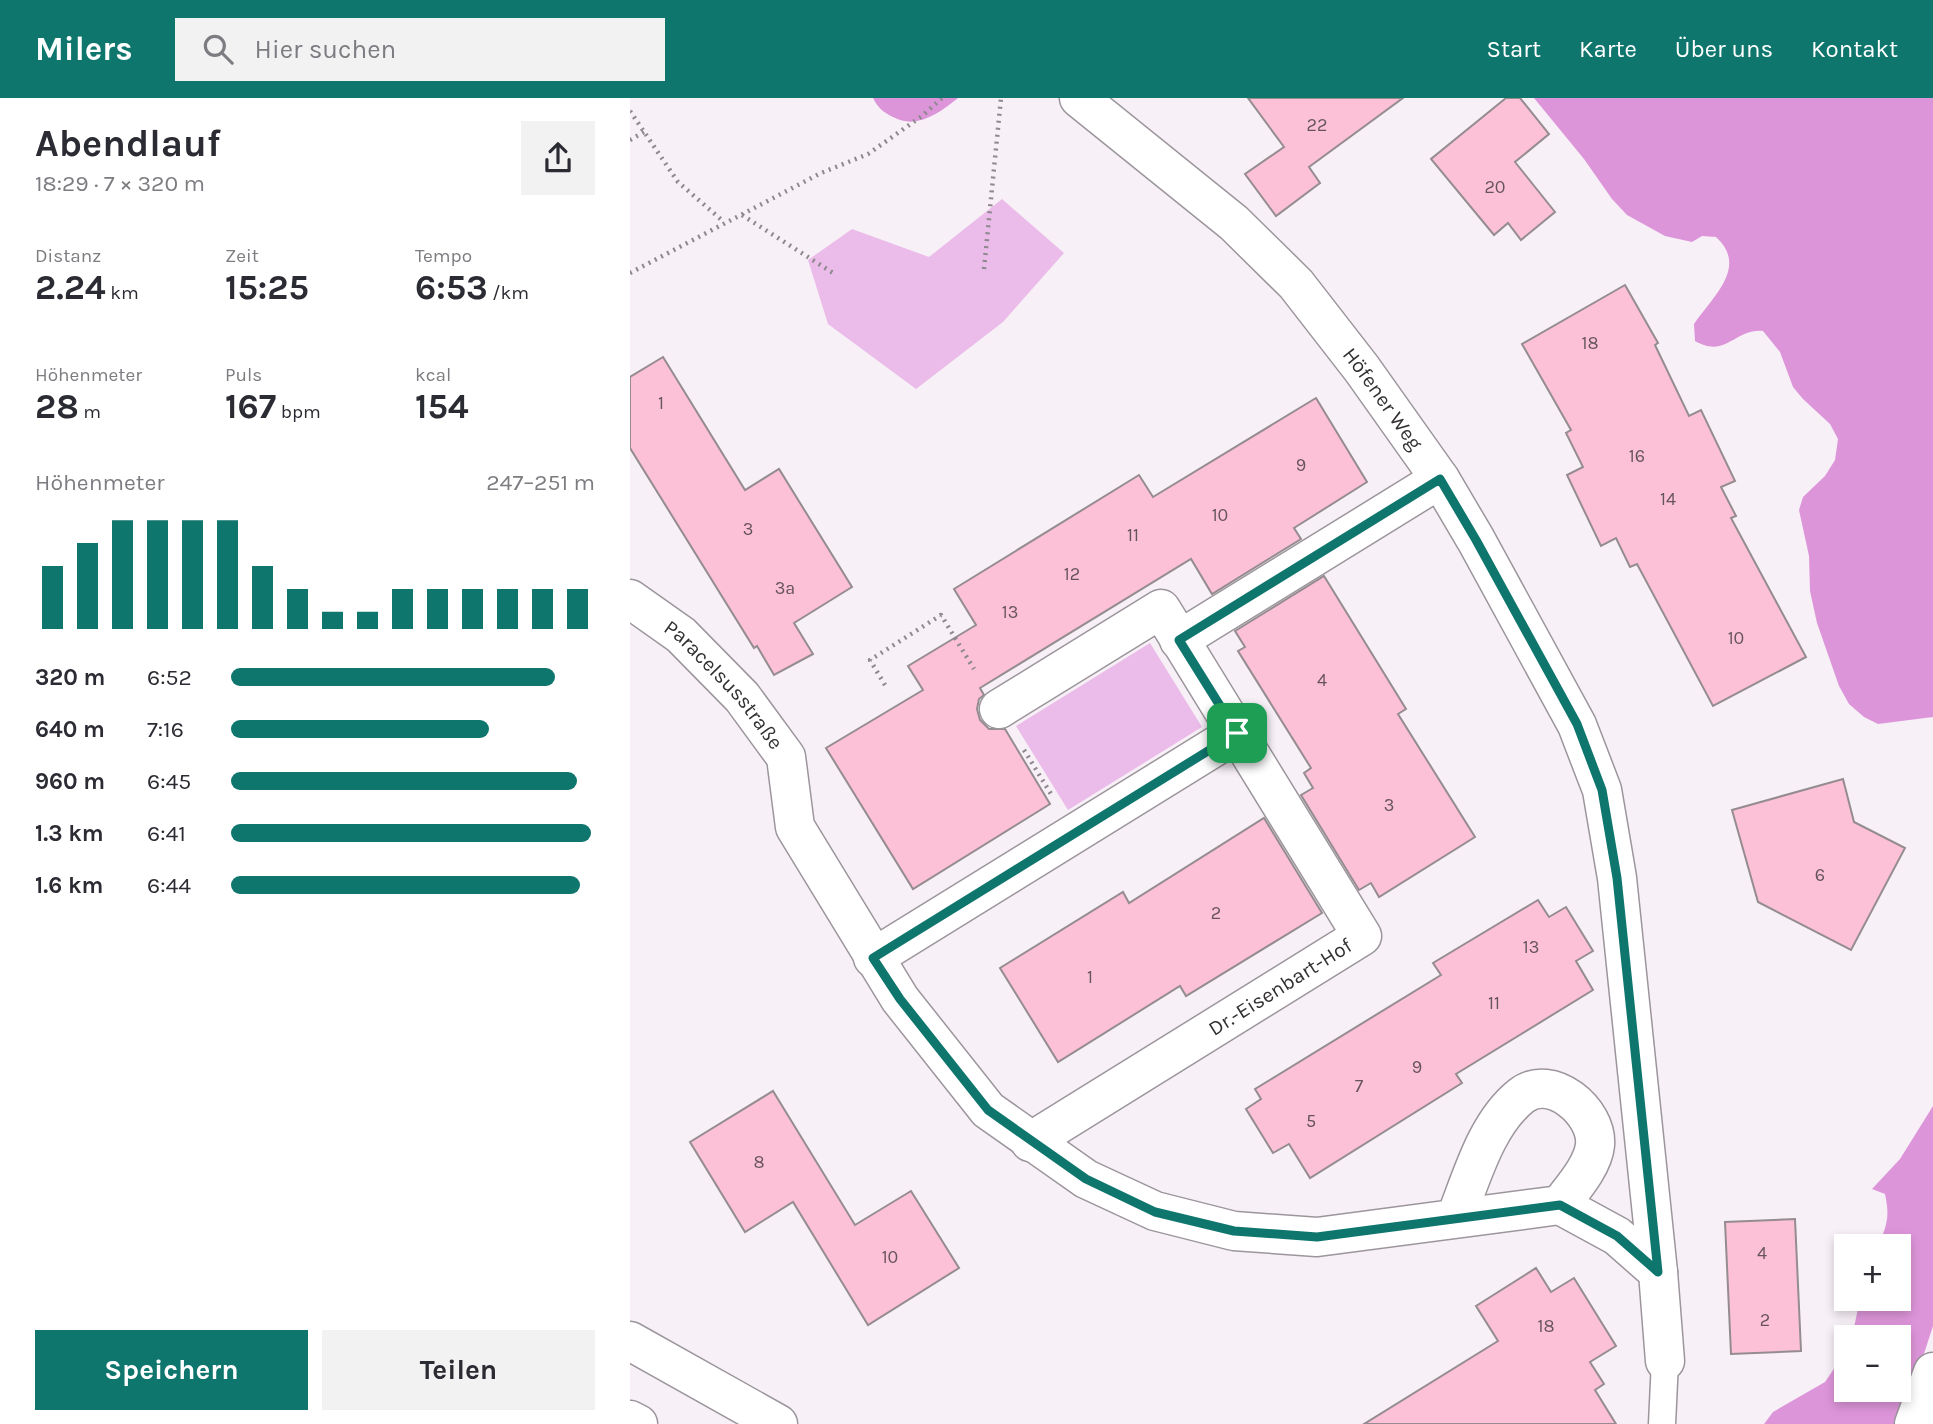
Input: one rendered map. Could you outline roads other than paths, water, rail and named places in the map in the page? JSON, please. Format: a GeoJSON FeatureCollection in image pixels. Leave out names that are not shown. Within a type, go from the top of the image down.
{"type":"FeatureCollection","features":[{"type":"Feature","properties":{"kind":"street","name":"Höfener Weg"},"geometry":{"type":"LineString","coordinates":[[1079,98],[1234,223],[1296,284],[1362,369],[1440,479],[1577,724],[1602,790],[1617,878],[1658,1272]]}},
{"type":"Feature","properties":{"kind":"street"},"geometry":{"type":"LineString","coordinates":[[1179,640],[1440,479]]}},
{"type":"Feature","properties":{"kind":"street","name":"Paracelsusstraße"},"geometry":{"type":"LineString","coordinates":[[630,599],[681,635],[742,697],[786,757],[795,827],[900,999],[988,1110],[1086,1179],[1155,1212],[1234,1231],[1317,1237],[1560,1205]]}},
{"type":"Feature","properties":{"kind":"street","name":"Dr.-Eisenbart-Hof"},"geometry":{"type":"LineString","coordinates":[[999,709],[1161,609],[1362,936],[1030,1142]]}},
{"type":"Feature","properties":{"kind":"street"},"geometry":{"type":"LineString","coordinates":[[873,958],[1237,733]]}},
{"type":"Feature","properties":{"kind":"street"},"geometry":{"type":"LineString","coordinates":[[1455,1217],[1486,1143],[1502,1115],[1524,1094],[1547,1088],[1577,1102],[1591,1125],[1595,1146],[1583,1176],[1560,1205],[1617,1236],[1658,1272],[1665,1361]]}},
{"type":"Feature","properties":{"kind":"street"},"geometry":{"type":"LineString","coordinates":[[1591,1125],[1638,1088]]}},
{"type":"Feature","properties":{"kind":"street"},"geometry":{"type":"LineString","coordinates":[[630,1341],[778,1424]]}},
{"type":"Feature","properties":{"kind":"street"},"geometry":{"type":"LineString","coordinates":[[1914,1424],[1933,1372]]}},
{"type":"Feature","properties":{"kind":"street"},"geometry":{"type":"LineString","coordinates":[[630,1420],[638,1424]]}},
{"type":"Feature","properties":{"kind":"lane"},"geometry":{"type":"LineString","coordinates":[[1662,1424],[1665,1361]]}}]}
